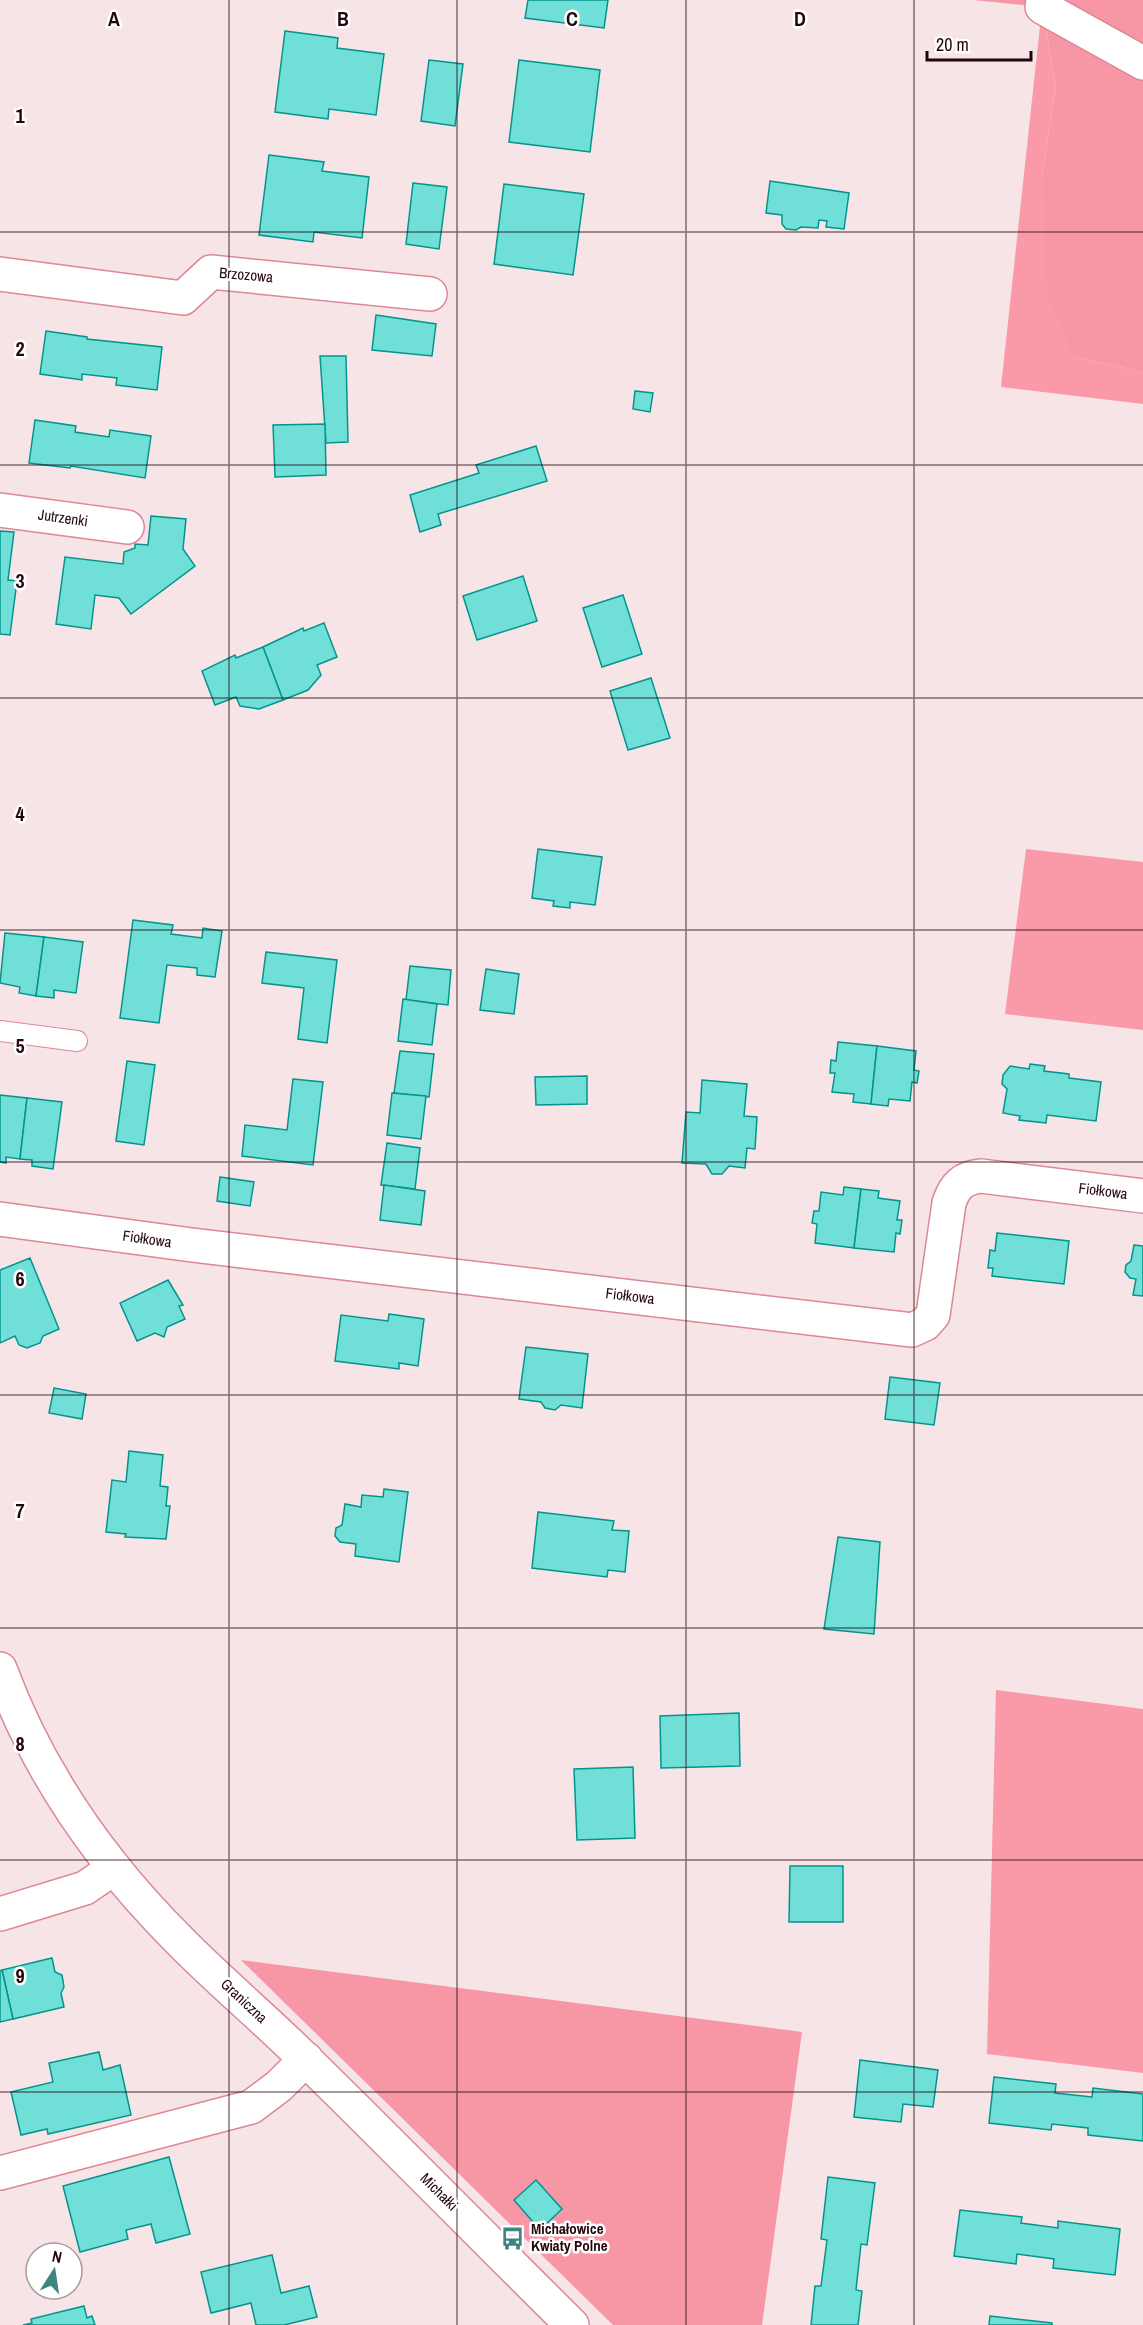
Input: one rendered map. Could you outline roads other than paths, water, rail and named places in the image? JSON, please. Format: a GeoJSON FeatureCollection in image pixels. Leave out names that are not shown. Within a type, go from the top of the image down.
{"type":"FeatureCollection","features":[{"type":"Feature","properties":{"kind":"street"},"geometry":{"type":"LineString","coordinates":[[1043,0],[1042,7],[1143,63]]}},
{"type":"Feature","properties":{"kind":"street","name":"Brzozowa"},"geometry":{"type":"LineString","coordinates":[[0,274],[183,298],[211,272],[430,294]]}},
{"type":"Feature","properties":{"kind":"street","name":"Jutrzenki"},"geometry":{"type":"LineString","coordinates":[[0,510],[127,527]]}},
{"type":"Feature","properties":{"kind":"street","name":"Fiołkowa"},"geometry":{"type":"LineString","coordinates":[[0,1219],[192,1245],[912,1330],[925,1324],[933,1315],[949,1203],[953,1190],[960,1182],[969,1177],[981,1176],[1143,1196]]}},
{"type":"Feature","properties":{"kind":"street","name":"Graniczna"},"geometry":{"type":"LineString","coordinates":[[0,1669],[12,1702],[63,1800],[114,1868],[177,1939],[306,2059]]}},
{"type":"Feature","properties":{"kind":"street"},"geometry":{"type":"LineString","coordinates":[[6,1908],[85,1888],[114,1868]]}},
{"type":"Feature","properties":{"kind":"street"},"geometry":{"type":"LineString","coordinates":[[0,2173],[251,2107],[279,2086],[306,2059]]}},
{"type":"Feature","properties":{"kind":"street","name":"Michałki"},"geometry":{"type":"LineString","coordinates":[[306,2059],[572,2325]]}},
{"type":"Feature","properties":{"kind":"lane"},"geometry":{"type":"LineString","coordinates":[[0,1031],[77,1041]]}},
{"type":"Feature","properties":{"kind":"place","name":"Michałowice Kwiaty Polne"},"geometry":{"type":"Point","coordinates":[513,2238]}}]}
